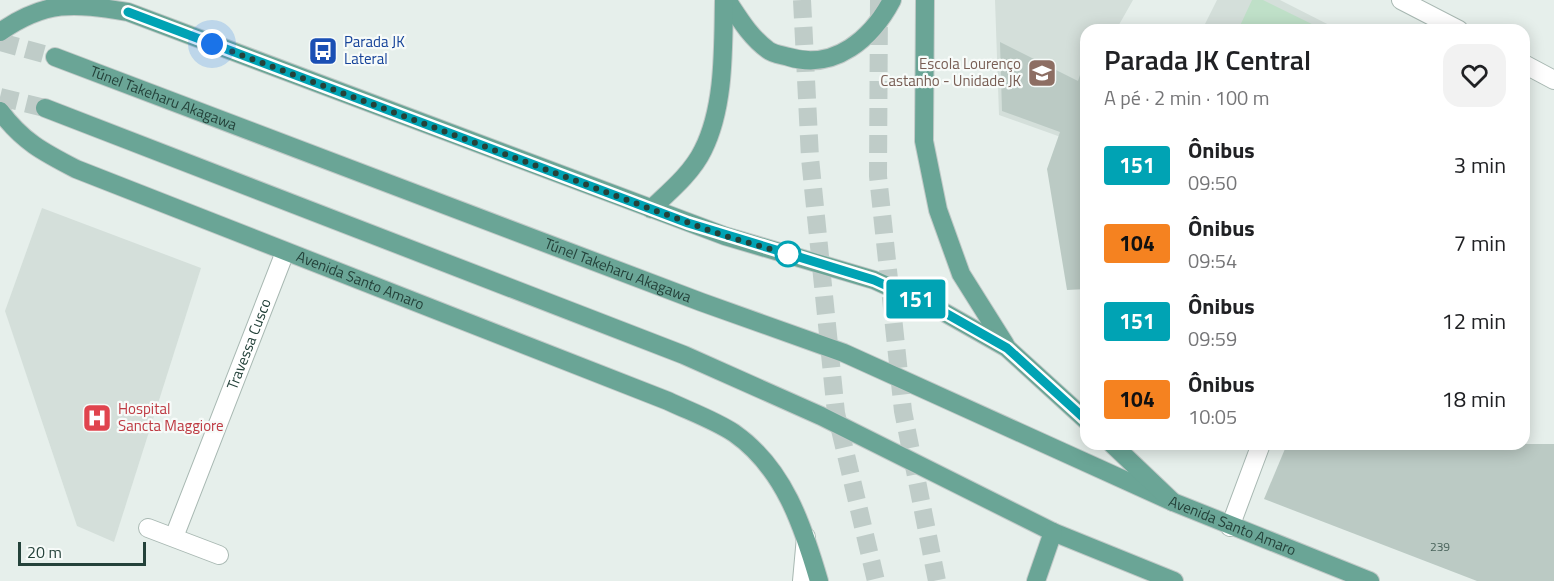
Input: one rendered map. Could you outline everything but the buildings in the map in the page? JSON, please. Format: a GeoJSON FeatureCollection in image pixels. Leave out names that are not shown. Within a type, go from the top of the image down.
{"type":"FeatureCollection","features":[{"type":"Feature","properties":{"kind":"main road"},"geometry":{"type":"LineString","coordinates":[[725,0],[749,32],[769,51],[799,60],[830,59],[856,46],[883,17],[892,0]]}},
{"type":"Feature","properties":{"kind":"main road"},"geometry":{"type":"LineString","coordinates":[[651,209],[684,177],[703,150],[716,110],[722,61],[725,0]]}},
{"type":"Feature","properties":{"kind":"main road"},"geometry":{"type":"LineString","coordinates":[[925,0],[924,141],[938,210],[961,274],[1007,348]]}},
{"type":"Feature","properties":{"kind":"main road"},"geometry":{"type":"LineString","coordinates":[[0,32],[16,18],[35,9],[62,2],[128,12],[725,236],[874,280],[940,310],[1007,348],[1080,415]]}},
{"type":"Feature","properties":{"kind":"main road","name":"Túnel Takeharu Akagawa"},"geometry":{"type":"LineString","coordinates":[[55,57],[701,302],[844,353],[1173,502]]}},
{"type":"Feature","properties":{"kind":"main road"},"geometry":{"type":"LineString","coordinates":[[45,108],[684,355],[820,416],[1053,532],[1174,581]]}},
{"type":"Feature","properties":{"kind":"main road","name":"Avenida Santo Amaro"},"geometry":{"type":"LineString","coordinates":[[0,111],[15,131],[38,149],[76,169],[668,401],[734,433],[762,458],[792,501],[806,535],[819,581]]}},
{"type":"Feature","properties":{"kind":"main road","name":"Avenida Santo Amaro"},"geometry":{"type":"LineString","coordinates":[[1118,450],[1173,502],[1230,527],[1370,581]]}},
{"type":"Feature","properties":{"kind":"main road"},"geometry":{"type":"LineString","coordinates":[[1036,581],[1053,532]]}},
{"type":"Feature","properties":{"kind":"street"},"geometry":{"type":"LineString","coordinates":[[1401,0],[1447,24]]}},
{"type":"Feature","properties":{"kind":"street"},"geometry":{"type":"LineString","coordinates":[[1530,67],[1554,80]]}},
{"type":"Feature","properties":{"kind":"street","name":"Travessa Cusco"},"geometry":{"type":"LineString","coordinates":[[174,537],[285,252]]}},
{"type":"Feature","properties":{"kind":"street"},"geometry":{"type":"LineString","coordinates":[[1230,527],[1259,450]]}},
{"type":"Feature","properties":{"kind":"street"},"geometry":{"type":"LineString","coordinates":[[148,528],[219,555]]}},
{"type":"Feature","properties":{"kind":"street"},"geometry":{"type":"LineString","coordinates":[[802,581],[806,535]]}},
{"type":"Feature","properties":{"kind":"shaded area","name":"Escola Lourenço Castanho - Unidade JK"},"geometry":{"type":"Polygon","coordinates":[[[995,0],[1133,0],[1119,24],[1080,24],[1080,144],[999,115],[995,0]]]}},
{"type":"Feature","properties":{"kind":"shaded area"},"geometry":{"type":"Polygon","coordinates":[[[1217,0],[1280,0],[1327,24],[1205,24],[1217,0]]]}},
{"type":"Feature","properties":{"kind":"shaded area","name":"Hospital Sancta Maggiore"},"geometry":{"type":"Polygon","coordinates":[[[42,208],[201,268],[114,542],[77,526],[5,311],[42,208]]]}},
{"type":"Feature","properties":{"kind":"green space"},"geometry":{"type":"Polygon","coordinates":[[[1252,0],[1263,0],[1312,24],[1241,24],[1252,0]]]}},
{"type":"Feature","properties":{"kind":"tunnel"},"geometry":{"type":"LineString","coordinates":[[802,0],[810,158],[836,413],[876,581]]}},
{"type":"Feature","properties":{"kind":"tunnel"},"geometry":{"type":"LineString","coordinates":[[879,0],[878,176],[903,411],[937,581]]}},
{"type":"Feature","properties":{"kind":"tunnel"},"geometry":{"type":"LineString","coordinates":[[0,42],[55,57]]}},
{"type":"Feature","properties":{"kind":"tunnel"},"geometry":{"type":"LineString","coordinates":[[0,97],[45,108]]}},
{"type":"Feature","properties":{"kind":"bus line","name":"151"},"geometry":{"type":"LineString","coordinates":[[128,12],[688,223],[874,280],[940,310],[1007,348],[1080,414]]}},
{"type":"Feature","properties":{"kind":"place","name":"Parada JK Lateral"},"geometry":{"type":"Point","coordinates":[323,51]}},
{"type":"Feature","properties":{"kind":"place","name":"Escola Lourenço Castanho - Unidade JK"},"geometry":{"type":"Point","coordinates":[1042,73]}},
{"type":"Feature","properties":{"kind":"place","name":"Hospital Sancta Maggiore"},"geometry":{"type":"Point","coordinates":[97,418]}},
{"type":"Feature","properties":{"kind":"route"},"geometry":{"type":"LineString","coordinates":[[212,44],[725,236],[788,254]]}}]}
